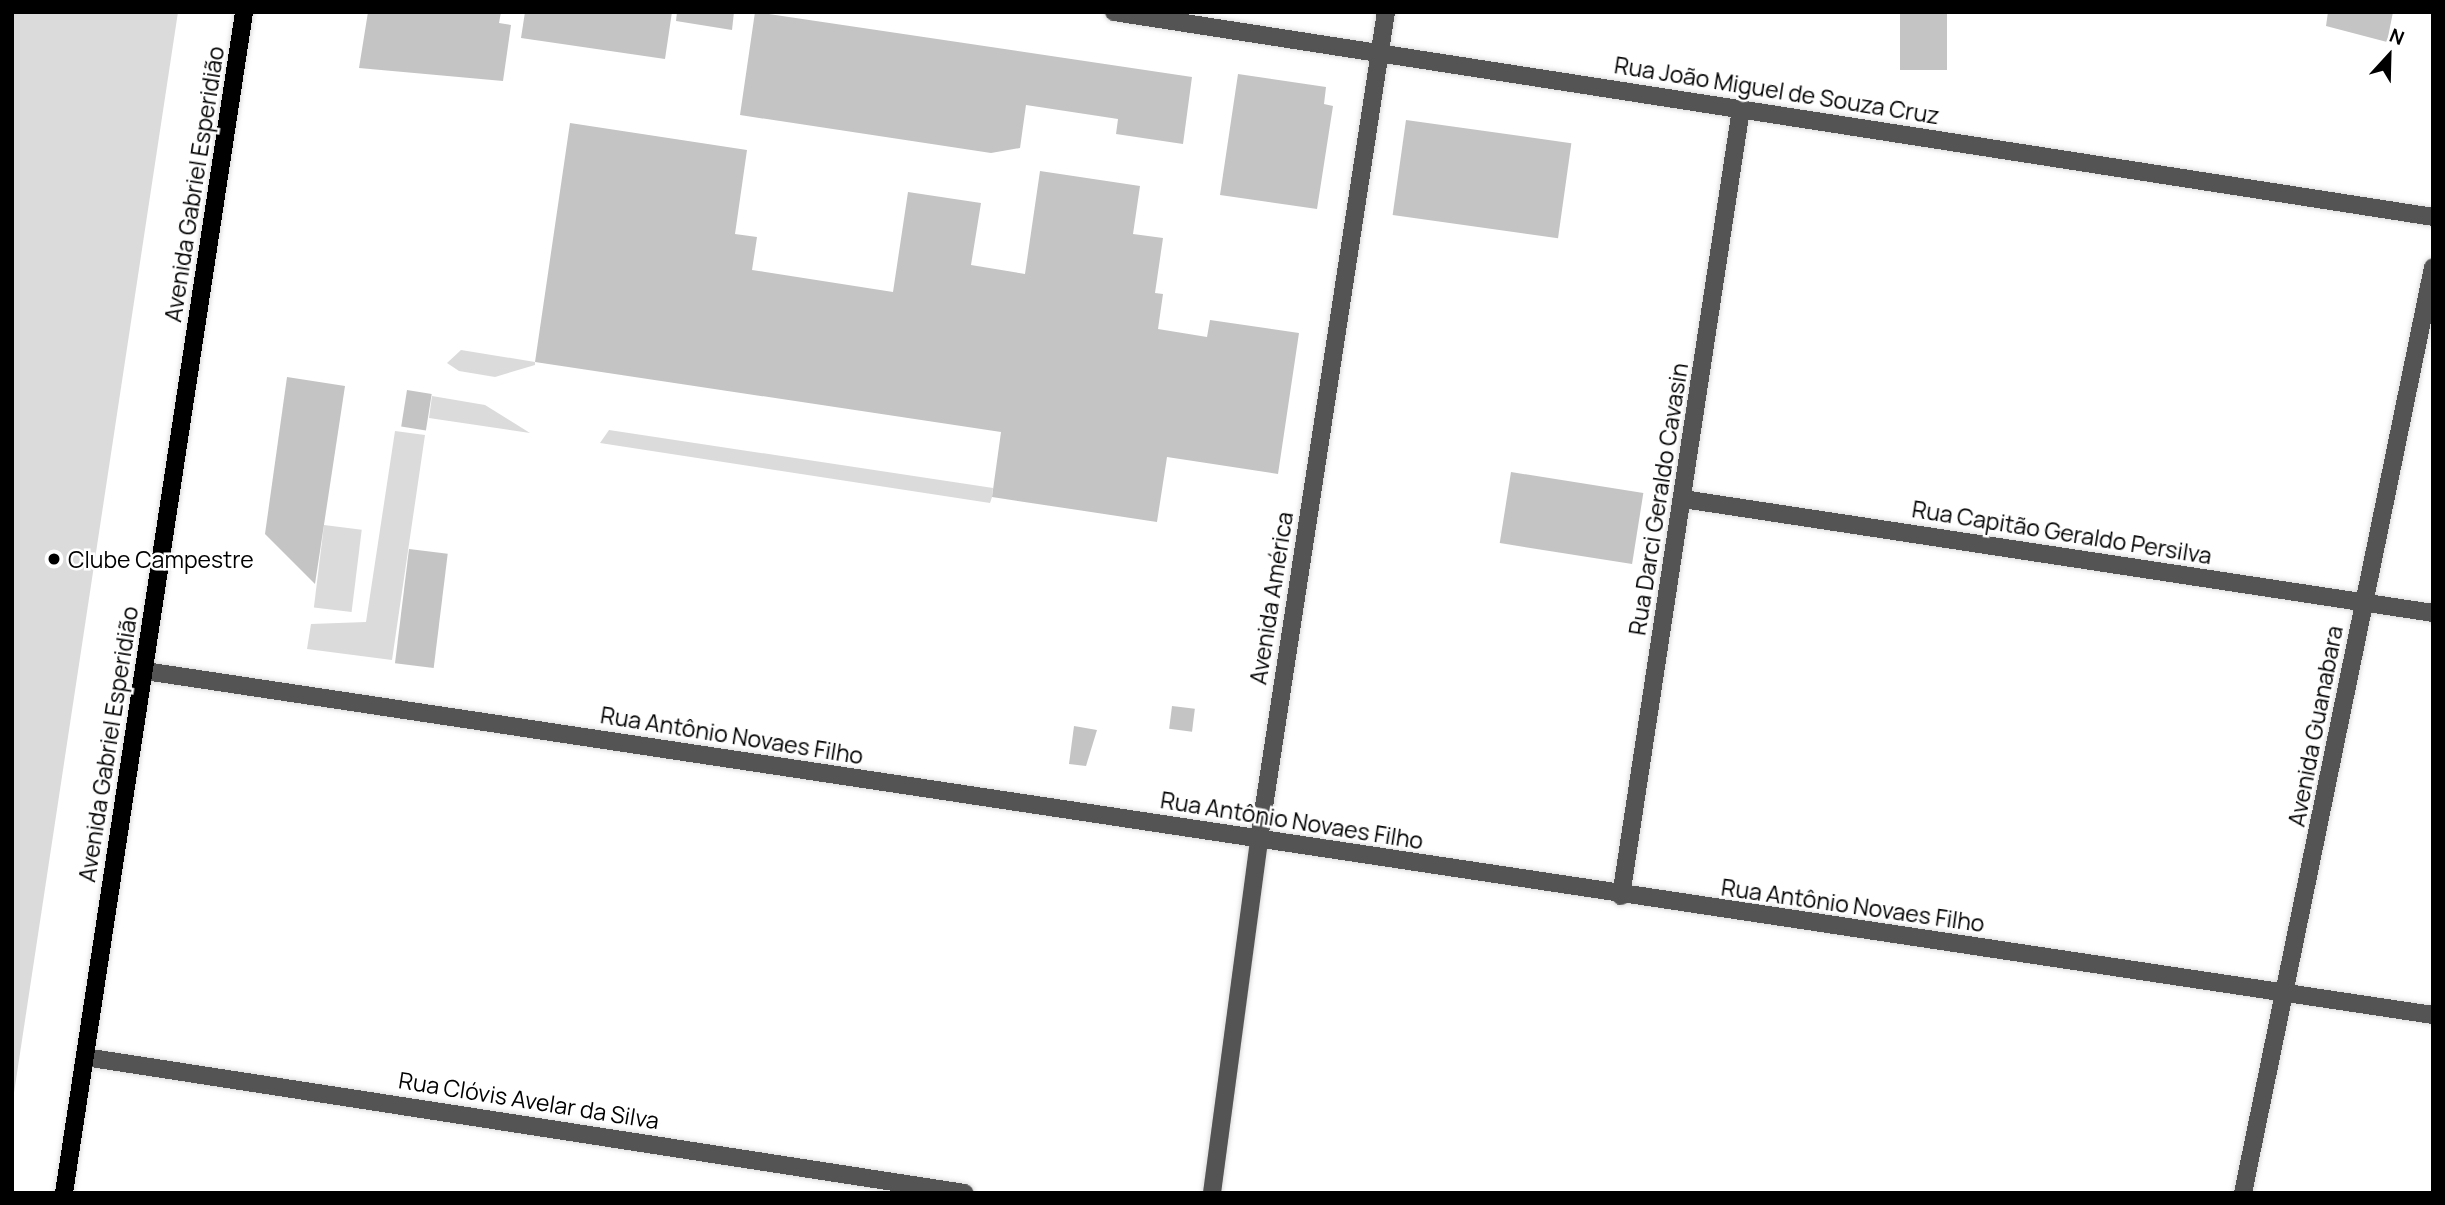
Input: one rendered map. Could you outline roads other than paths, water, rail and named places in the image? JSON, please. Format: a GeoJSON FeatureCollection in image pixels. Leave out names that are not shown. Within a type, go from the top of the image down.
{"type":"FeatureCollection","features":[{"type":"Feature","properties":{"kind":"main road","name":"Avenida Gabriel Esperidião"},"geometry":{"type":"LineString","coordinates":[[64,1193],[244,12]]}},
{"type":"Feature","properties":{"kind":"street","name":"Rua João Miguel de Souza Cruz"},"geometry":{"type":"LineString","coordinates":[[1114,12],[2433,216]]}},
{"type":"Feature","properties":{"kind":"street","name":"Avenida América"},"geometry":{"type":"LineString","coordinates":[[1212,1193],[1259,839],[1386,12]]}},
{"type":"Feature","properties":{"kind":"street","name":"Rua Darci Geraldo Cavasin"},"geometry":{"type":"LineString","coordinates":[[1621,897],[1741,109]]}},
{"type":"Feature","properties":{"kind":"street","name":"Avenida Guanabara"},"geometry":{"type":"LineString","coordinates":[[2243,1193],[2288,993],[2363,603],[2433,267]]}},
{"type":"Feature","properties":{"kind":"street","name":"Rua Capitão Geraldo Persilva"},"geometry":{"type":"LineString","coordinates":[[1683,499],[2433,613]]}},
{"type":"Feature","properties":{"kind":"street","name":"Rua Antônio Novaes Filho"},"geometry":{"type":"LineString","coordinates":[[145,671],[1259,839],[1621,897],[2433,1015]]}},
{"type":"Feature","properties":{"kind":"street","name":"Rua Clóvis Avelar da Silva"},"geometry":{"type":"LineString","coordinates":[[85,1057],[965,1193]]}},
{"type":"Feature","properties":{"kind":"place","name":"Clube Campestre"},"geometry":{"type":"Point","coordinates":[54,559]}}]}
